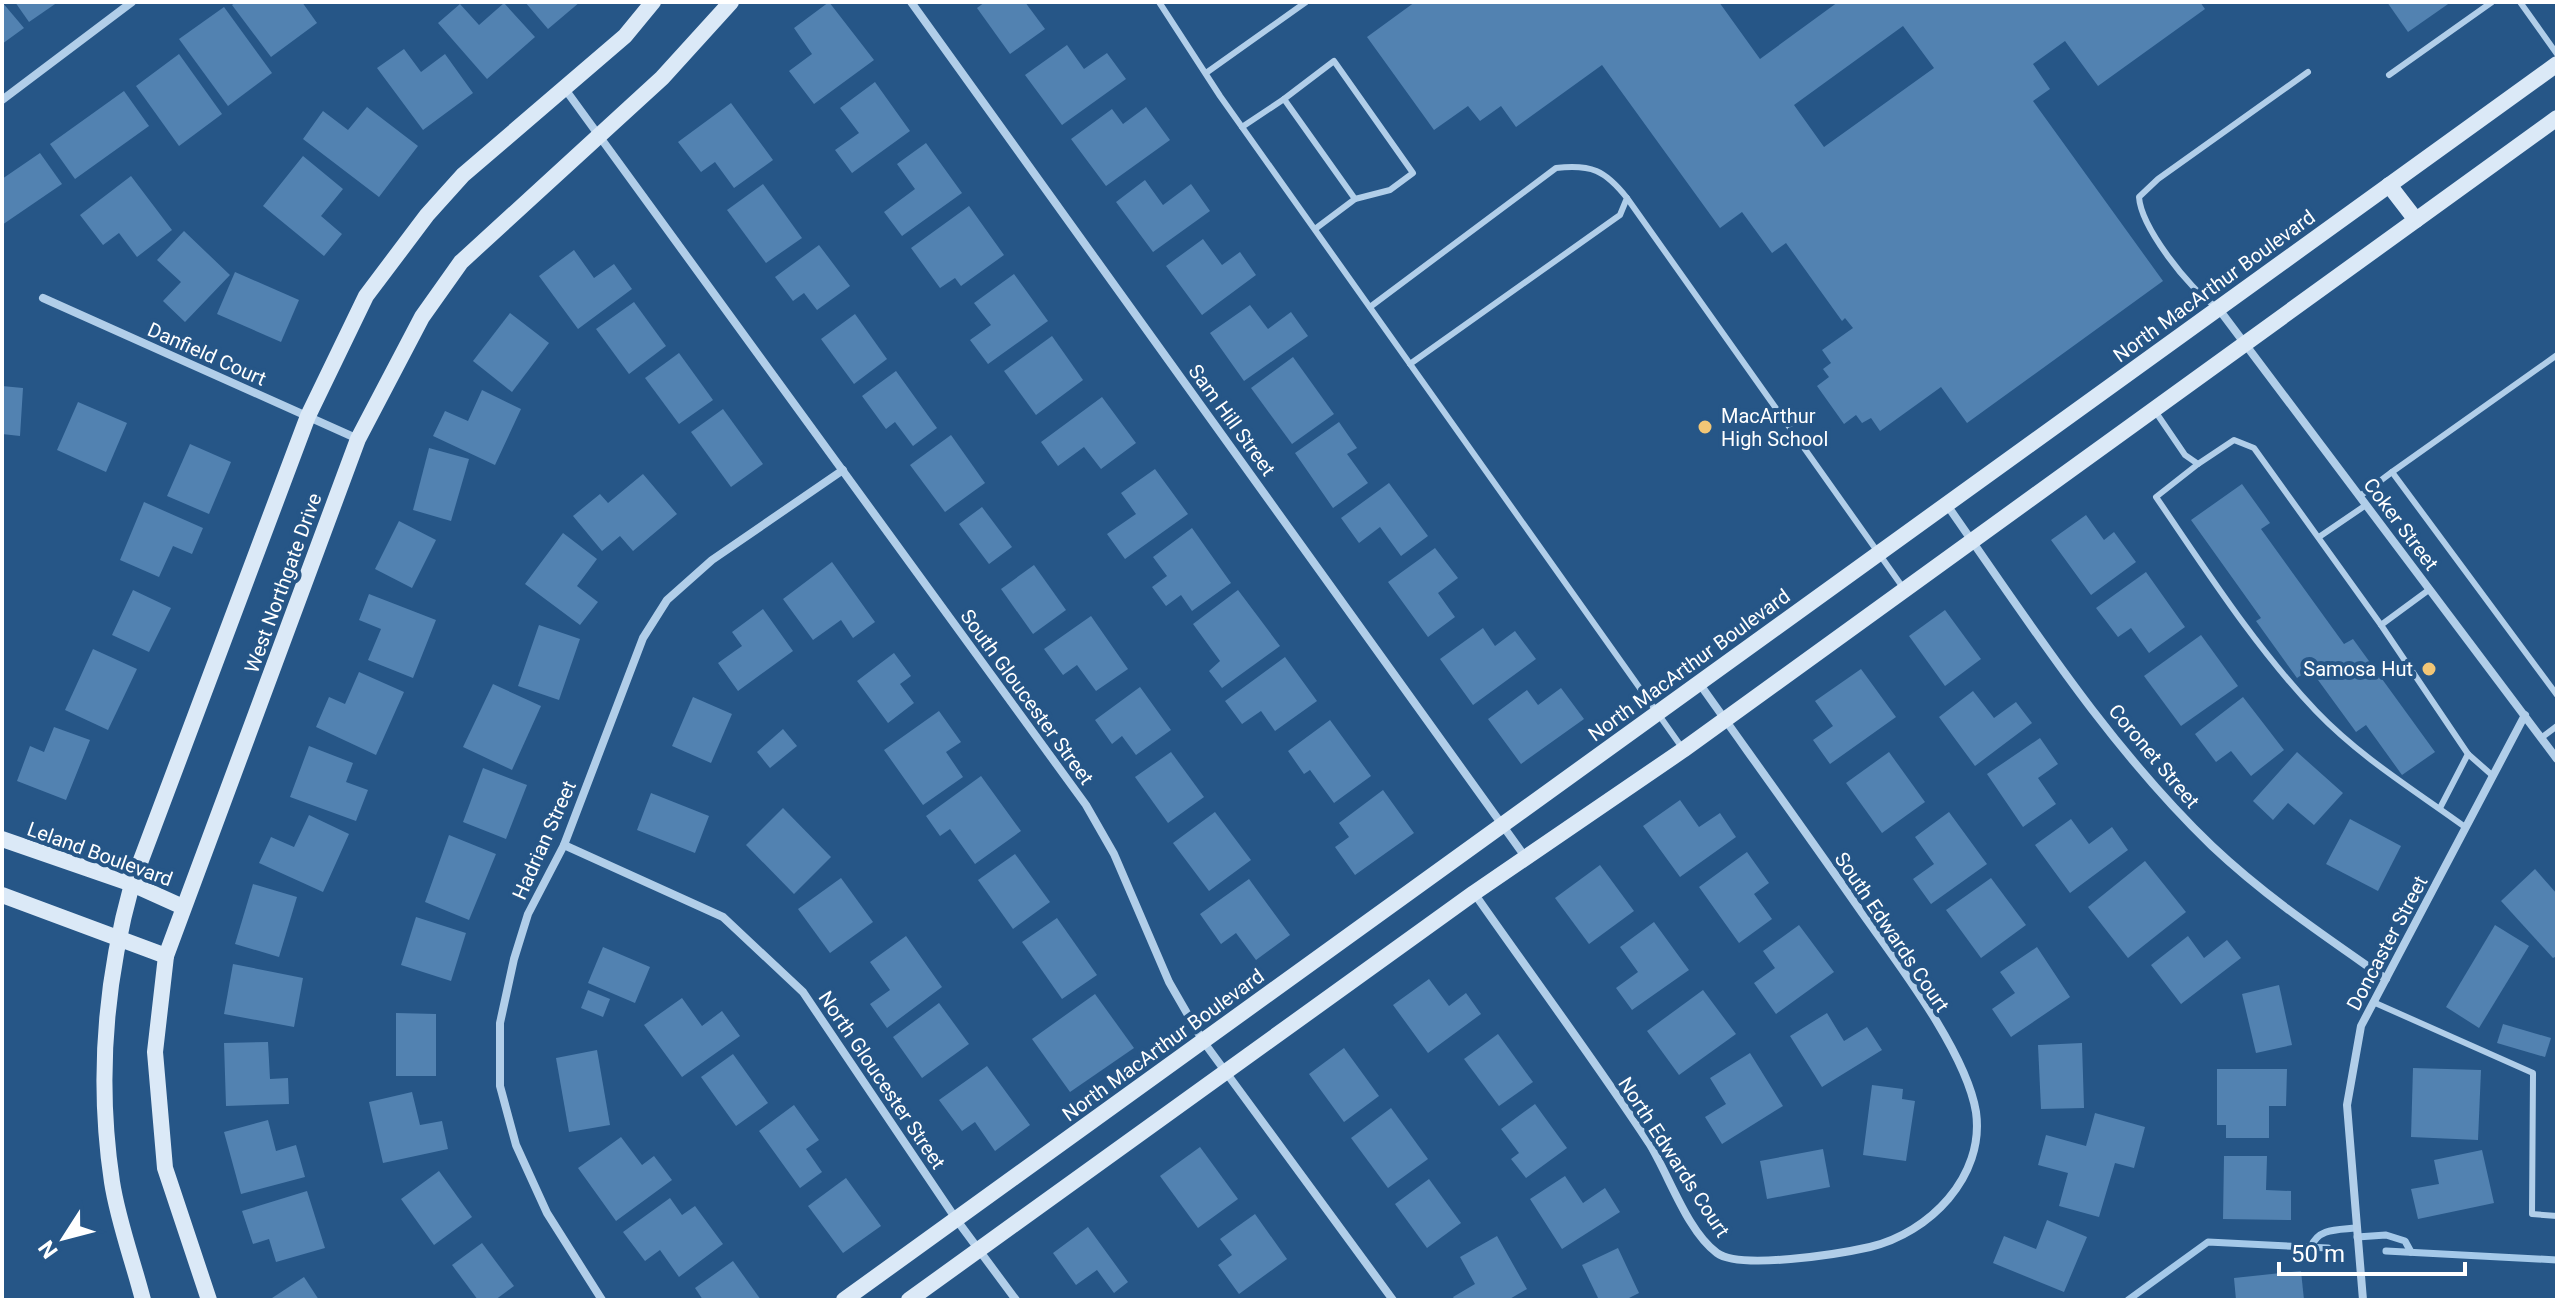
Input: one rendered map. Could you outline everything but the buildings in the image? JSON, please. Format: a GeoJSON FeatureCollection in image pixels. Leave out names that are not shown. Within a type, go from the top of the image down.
{"type":"FeatureCollection","features":[{"type":"Feature","properties":{"kind":"main road","name":"West Northgate Drive"},"geometry":{"type":"LineString","coordinates":[[143,1300],[112,1183],[103,1065],[117,936],[132,884],[308,416],[366,296],[427,215],[463,175],[625,36],[653,2]]}},
{"type":"Feature","properties":{"kind":"main road","name":"West Northgate Drive"},"geometry":{"type":"LineString","coordinates":[[209,1300],[165,1168],[155,1052],[166,956],[358,439],[422,317],[461,262],[662,78],[731,2]]}},
{"type":"Feature","properties":{"kind":"main road","name":"North MacArthur Boulevard"},"geometry":{"type":"LineString","coordinates":[[844,1300],[2557,64]]}},
{"type":"Feature","properties":{"kind":"main road"},"geometry":{"type":"LineString","coordinates":[[909,1300],[1474,893],[1683,750],[2557,118]]}},
{"type":"Feature","properties":{"kind":"main road"},"geometry":{"type":"LineString","coordinates":[[2389,185],[2416,220]]}},
{"type":"Feature","properties":{"kind":"main road","name":"Leland Boulevard"},"geometry":{"type":"LineString","coordinates":[[2,839],[132,884],[183,907]]}},
{"type":"Feature","properties":{"kind":"main road"},"geometry":{"type":"LineString","coordinates":[[2,895],[166,956]]}},
{"type":"Feature","properties":{"kind":"street"},"geometry":{"type":"LineString","coordinates":[[2,100],[132,2]]}},
{"type":"Feature","properties":{"kind":"street","name":"Sam Hill Street"},"geometry":{"type":"LineString","coordinates":[[911,2],[1526,858]]}},
{"type":"Feature","properties":{"kind":"street","name":"South Gloucester Street"},"geometry":{"type":"LineString","coordinates":[[565,89],[1086,805],[1114,854],[1169,982],[1203,1041],[1393,1300]]}},
{"type":"Feature","properties":{"kind":"street","name":"Danfield Court"},"geometry":{"type":"LineString","coordinates":[[43,298],[358,439]]}},
{"type":"Feature","properties":{"kind":"street","name":"Coker Street"},"geometry":{"type":"LineString","coordinates":[[2218,308],[2557,759]]}},
{"type":"Feature","properties":{"kind":"street","name":"Hadrian Street"},"geometry":{"type":"LineString","coordinates":[[602,1300],[547,1213],[516,1145],[500,1086],[500,1023],[514,959],[528,914],[564,845],[643,638],[667,600],[712,560],[843,470]]}},
{"type":"Feature","properties":{"kind":"street","name":"Coronet Street"},"geometry":{"type":"LineString","coordinates":[[1947,505],[2087,702],[2136,765],[2187,821],[2265,893],[2386,979]]}},
{"type":"Feature","properties":{"kind":"street","name":"South Edwards Court"},"geometry":{"type":"LineString","coordinates":[[1699,683],[1907,978],[1949,1047],[1972,1094],[1977,1121],[1971,1157],[1956,1190],[1933,1215]]}},
{"type":"Feature","properties":{"kind":"street","name":"Doncaster Street"},"geometry":{"type":"LineString","coordinates":[[2363,1300],[2347,1105],[2361,1026],[2525,715]]}},
{"type":"Feature","properties":{"kind":"street","name":"North Gloucester Street"},"geometry":{"type":"LineString","coordinates":[[564,845],[723,917],[803,992],[956,1219],[1016,1300]]}},
{"type":"Feature","properties":{"kind":"street","name":"North Edwards Court"},"geometry":{"type":"LineString","coordinates":[[1474,893],[1635,1123],[1699,1234],[1717,1252],[1731,1260],[1746,1261],[1864,1248],[1901,1236],[1933,1215]]}},
{"type":"Feature","properties":{"kind":"lane"},"geometry":{"type":"LineString","coordinates":[[1159,2],[1242,127],[1683,750]]}},
{"type":"Feature","properties":{"kind":"lane"},"geometry":{"type":"LineString","coordinates":[[1206,73],[1306,2]]}},
{"type":"Feature","properties":{"kind":"lane"},"geometry":{"type":"LineString","coordinates":[[2389,75],[2492,2]]}},
{"type":"Feature","properties":{"kind":"lane"},"geometry":{"type":"LineString","coordinates":[[2520,2],[2557,54]]}},
{"type":"Feature","properties":{"kind":"lane"},"geometry":{"type":"LineString","coordinates":[[1242,127],[1334,61],[1413,173],[1390,190],[1355,199],[1315,229]]}},
{"type":"Feature","properties":{"kind":"lane"},"geometry":{"type":"LineString","coordinates":[[2218,308],[2199,296],[2170,256],[2140,212],[2139,197],[2158,179],[2308,72]]}},
{"type":"Feature","properties":{"kind":"lane"},"geometry":{"type":"LineString","coordinates":[[1284,99],[1355,199]]}},
{"type":"Feature","properties":{"kind":"lane"},"geometry":{"type":"LineString","coordinates":[[1370,307],[1556,168],[1584,165],[1612,179],[1904,589]]}},
{"type":"Feature","properties":{"kind":"lane"},"geometry":{"type":"LineString","coordinates":[[1410,364],[1620,215],[1627,198]]}},
{"type":"Feature","properties":{"kind":"lane"},"geometry":{"type":"LineString","coordinates":[[2360,496],[2557,355]]}},
{"type":"Feature","properties":{"kind":"lane"},"geometry":{"type":"LineString","coordinates":[[2155,411],[2185,455],[2198,464]]}},
{"type":"Feature","properties":{"kind":"lane"},"geometry":{"type":"LineString","coordinates":[[2465,827],[2366,757],[2316,711],[2242,623],[2156,497],[2234,440],[2254,448],[2381,625],[2468,754],[2493,776]]}},
{"type":"Feature","properties":{"kind":"lane"},"geometry":{"type":"LineString","coordinates":[[2392,472],[2557,695]]}},
{"type":"Feature","properties":{"kind":"lane"},"geometry":{"type":"LineString","coordinates":[[2319,537],[2366,505]]}},
{"type":"Feature","properties":{"kind":"lane"},"geometry":{"type":"LineString","coordinates":[[2381,625],[2430,589]]}},
{"type":"Feature","properties":{"kind":"lane"},"geometry":{"type":"LineString","coordinates":[[2541,738],[2557,726]]}},
{"type":"Feature","properties":{"kind":"lane"},"geometry":{"type":"LineString","coordinates":[[2440,808],[2468,754]]}},
{"type":"Feature","properties":{"kind":"lane"},"geometry":{"type":"LineString","coordinates":[[2373,1002],[2533,1073],[2532,1214],[2557,1216]]}},
{"type":"Feature","properties":{"kind":"waterway"},"geometry":{"type":"LineString","coordinates":[[2311,1247],[2324,1233],[2356,1228]]}},
{"type":"Feature","properties":{"kind":"waterway"},"geometry":{"type":"LineString","coordinates":[[2357,1237],[2386,1235],[2405,1241],[2411,1252]]}},
{"type":"Feature","properties":{"kind":"waterway"},"geometry":{"type":"LineString","coordinates":[[2128,1300],[2208,1242],[2328,1248]]}},
{"type":"Feature","properties":{"kind":"waterway"},"geometry":{"type":"LineString","coordinates":[[2386,1251],[2557,1260]]}},
{"type":"Feature","properties":{"kind":"place","name":"MacArthur High School"},"geometry":{"type":"Point","coordinates":[1705,427]}},
{"type":"Feature","properties":{"kind":"place","name":"Samosa Hut"},"geometry":{"type":"Point","coordinates":[2429,669]}}]}
